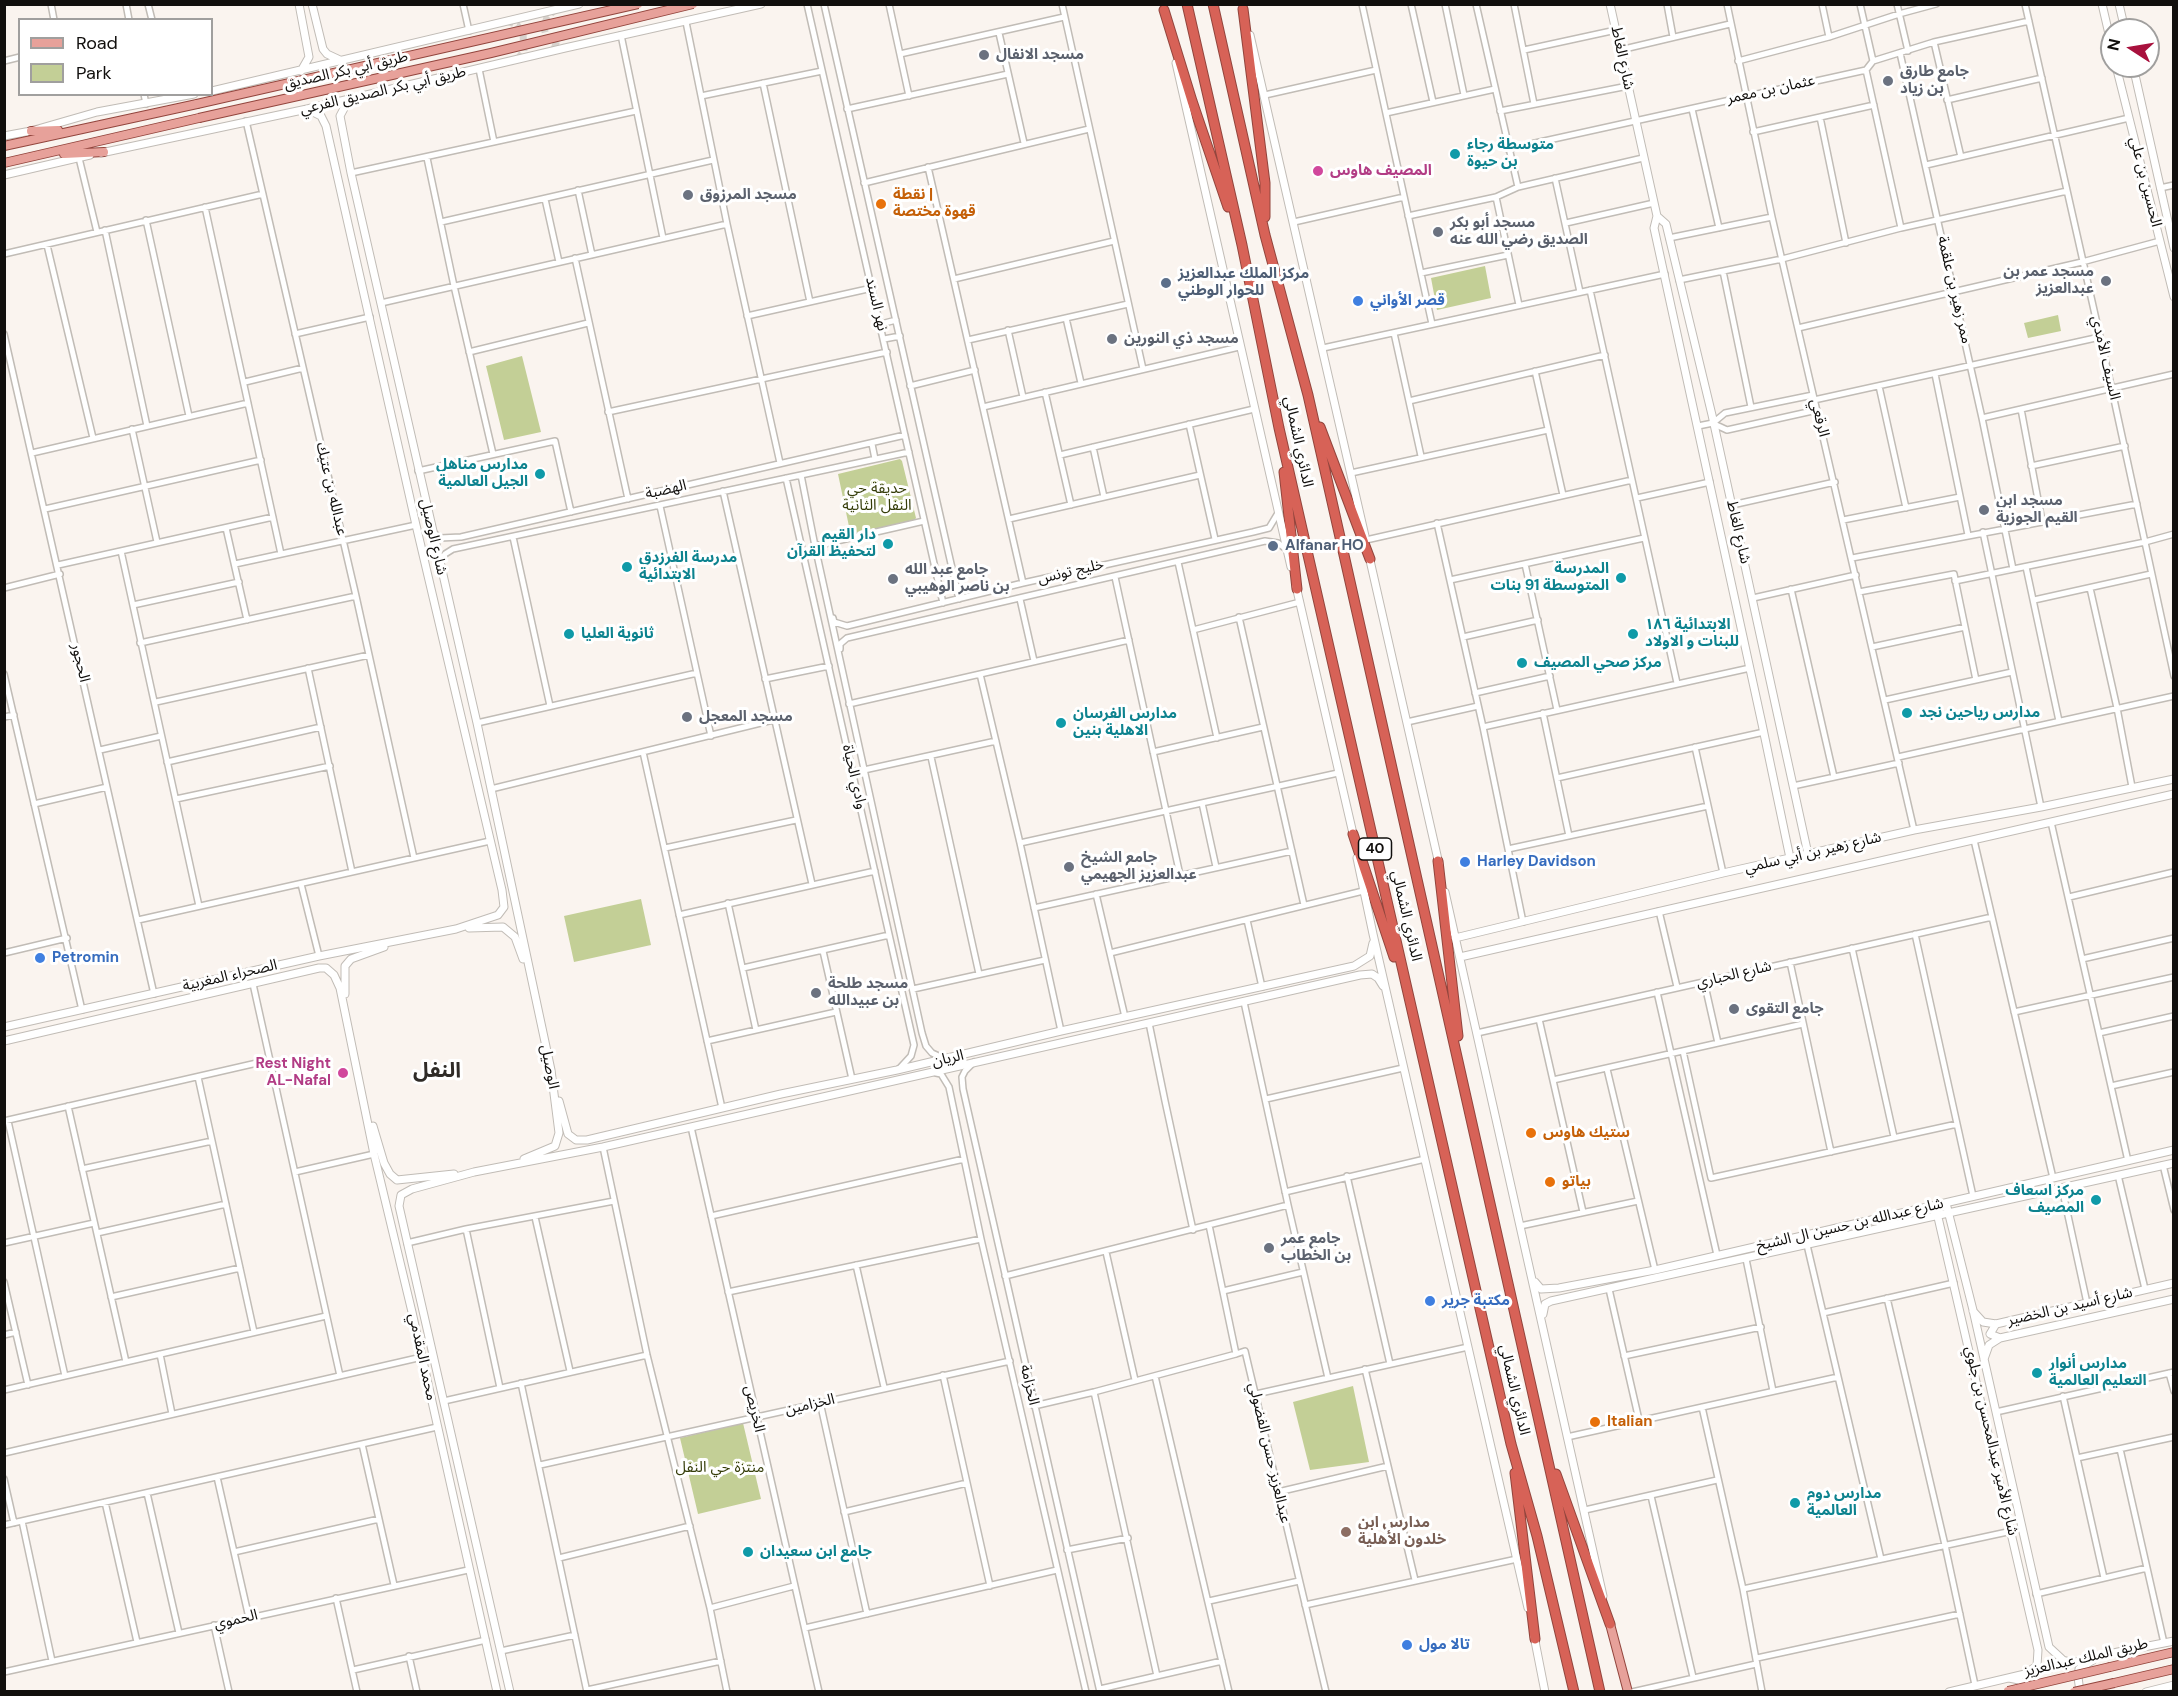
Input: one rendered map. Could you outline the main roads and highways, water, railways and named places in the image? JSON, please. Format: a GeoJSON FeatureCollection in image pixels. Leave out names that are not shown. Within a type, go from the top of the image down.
{"type":"FeatureCollection","features":[{"type":"Feature","properties":{"kind":"highway","name":"الدائري الشمالي"},"geometry":{"type":"LineString","coordinates":[[1187,4],[1242,245],[1279,428],[1410,1004],[1511,1444],[1538,1536],[1574,1692]]}},
{"type":"Feature","properties":{"kind":"highway","name":"الدائري الشمالي"},"geometry":{"type":"LineString","coordinates":[[1213,4],[1265,235],[1308,395],[1600,1692]]}},
{"type":"Feature","properties":{"kind":"highway"},"geometry":{"type":"LineString","coordinates":[[1164,7],[1196,112],[1242,245]]}},
{"type":"Feature","properties":{"kind":"highway"},"geometry":{"type":"LineString","coordinates":[[1243,7],[1265,183],[1265,235]]}},
{"type":"Feature","properties":{"kind":"highway"},"geometry":{"type":"LineString","coordinates":[[1308,395],[1370,559]]}},
{"type":"Feature","properties":{"kind":"highway"},"geometry":{"type":"LineString","coordinates":[[1279,428],[1297,589]]}},
{"type":"Feature","properties":{"kind":"highway"},"geometry":{"type":"LineString","coordinates":[[1353,834],[1410,1004]]}},
{"type":"Feature","properties":{"kind":"highway"},"geometry":{"type":"LineString","coordinates":[[1438,861],[1464,1083]]}},
{"type":"Feature","properties":{"kind":"highway"},"geometry":{"type":"LineString","coordinates":[[1542,1436],[1610,1624]]}},
{"type":"Feature","properties":{"kind":"highway"},"geometry":{"type":"LineString","coordinates":[[1511,1444],[1535,1639]]}},
{"type":"Feature","properties":{"kind":"main road","name":"طريق أبي بكر الصديق"},"geometry":{"type":"LineString","coordinates":[[4,146],[638,4]]}},
{"type":"Feature","properties":{"kind":"main road","name":"طريق أبي بكر الصديق"},"geometry":{"type":"LineString","coordinates":[[4,163],[479,56],[693,4]]}},
{"type":"Feature","properties":{"kind":"main road"},"geometry":{"type":"LineString","coordinates":[[31,131],[82,128]]}},
{"type":"Feature","properties":{"kind":"main road"},"geometry":{"type":"LineString","coordinates":[[43,156],[104,152]]}},
{"type":"Feature","properties":{"kind":"main road"},"geometry":{"type":"LineString","coordinates":[[1610,1624],[1630,1692]]}},
{"type":"Feature","properties":{"kind":"main road","name":"طريق الملك عبدالعزيز"},"geometry":{"type":"LineString","coordinates":[[2006,1691],[2174,1652]]}},
{"type":"Feature","properties":{"kind":"main road","name":"طريق الملك عبدالعزيز"},"geometry":{"type":"LineString","coordinates":[[2074,1692],[2174,1669]]}},
{"type":"Feature","properties":{"kind":"tunnel"},"geometry":{"type":"LineString","coordinates":[[556,9],[547,17],[544,28],[547,39],[552,44],[565,48]]}},
{"type":"Feature","properties":{"kind":"tunnel"},"geometry":{"type":"LineString","coordinates":[[507,21],[517,25],[523,34],[524,51],[517,60]]}},
{"type":"Feature","properties":{"kind":"place","name":"مسجد الانفال"},"geometry":{"type":"Point","coordinates":[984,55]}},
{"type":"Feature","properties":{"kind":"place","name":"جامع طارق بن زياد"},"geometry":{"type":"Point","coordinates":[1888,81]}},
{"type":"Feature","properties":{"kind":"place","name":"متوسطة رجاء بن حيوة"},"geometry":{"type":"Point","coordinates":[1455,154]}},
{"type":"Feature","properties":{"kind":"place","name":"المصيف هاوس"},"geometry":{"type":"Point","coordinates":[1318,171]}},
{"type":"Feature","properties":{"kind":"place","name":"مسجد المرزوق"},"geometry":{"type":"Point","coordinates":[688,195]}},
{"type":"Feature","properties":{"kind":"place","name":"نقطة | قهوة مختصة"},"geometry":{"type":"Point","coordinates":[881,204]}},
{"type":"Feature","properties":{"kind":"place","name":"مسجد أبو بكر الصديق رضي الله عنه"},"geometry":{"type":"Point","coordinates":[1438,232]}},
{"type":"Feature","properties":{"kind":"place","name":"مسجد عمر بن عبدالعزيز"},"geometry":{"type":"Point","coordinates":[2106,281]}},
{"type":"Feature","properties":{"kind":"place","name":"مركز الملك عبدالعزيز للحوار الوطني"},"geometry":{"type":"Point","coordinates":[1166,283]}},
{"type":"Feature","properties":{"kind":"place","name":"قصر الأواني"},"geometry":{"type":"Point","coordinates":[1358,301]}},
{"type":"Feature","properties":{"kind":"place","name":"مسجد ذي النورين"},"geometry":{"type":"Point","coordinates":[1112,339]}},
{"type":"Feature","properties":{"kind":"place","name":"مدارس مناهل الجيل العالمية"},"geometry":{"type":"Point","coordinates":[540,474]}},
{"type":"Feature","properties":{"kind":"place","name":"مسجد ابن القيم الجوزية"},"geometry":{"type":"Point","coordinates":[1984,510]}},
{"type":"Feature","properties":{"kind":"place","name":"دار القيم لتحفيظ القرآن"},"geometry":{"type":"Point","coordinates":[888,544]}},
{"type":"Feature","properties":{"kind":"place","name":"Alfanar HO"},"geometry":{"type":"Point","coordinates":[1273,546]}},
{"type":"Feature","properties":{"kind":"place","name":"مدرسة الفرزدق الابتدائية"},"geometry":{"type":"Point","coordinates":[627,567]}},
{"type":"Feature","properties":{"kind":"place","name":"المدرسة المتوسطة 91 بنات"},"geometry":{"type":"Point","coordinates":[1621,578]}},
{"type":"Feature","properties":{"kind":"place","name":"جامع عبد الله بن ناصر الوهيبي"},"geometry":{"type":"Point","coordinates":[893,579]}},
{"type":"Feature","properties":{"kind":"place","name":"ثانوية العليا"},"geometry":{"type":"Point","coordinates":[569,634]}},
{"type":"Feature","properties":{"kind":"place","name":"الابتدائية ١٨٦ للبنات و الاولاد"},"geometry":{"type":"Point","coordinates":[1633,634]}},
{"type":"Feature","properties":{"kind":"place","name":"مركز صحي المصيف"},"geometry":{"type":"Point","coordinates":[1522,663]}},
{"type":"Feature","properties":{"kind":"place","name":"مدارس رياحين نجد"},"geometry":{"type":"Point","coordinates":[1907,713]}},
{"type":"Feature","properties":{"kind":"place","name":"مسجد المعجل"},"geometry":{"type":"Point","coordinates":[687,717]}},
{"type":"Feature","properties":{"kind":"place","name":"مدارس الفرسان الاهلية بنين"},"geometry":{"type":"Point","coordinates":[1061,723]}},
{"type":"Feature","properties":{"kind":"place","name":"Harley Davidson"},"geometry":{"type":"Point","coordinates":[1465,862]}},
{"type":"Feature","properties":{"kind":"place","name":"جامع الشيخ عبدالعزيز الجهيمي"},"geometry":{"type":"Point","coordinates":[1069,867]}},
{"type":"Feature","properties":{"kind":"place","name":"Petromin"},"geometry":{"type":"Point","coordinates":[40,958]}},
{"type":"Feature","properties":{"kind":"place","name":"مسجد طلحة بن عبيدالله"},"geometry":{"type":"Point","coordinates":[816,993]}},
{"type":"Feature","properties":{"kind":"place","name":"جامع التقوى"},"geometry":{"type":"Point","coordinates":[1734,1009]}},
{"type":"Feature","properties":{"kind":"place","name":"Rest Night AL-Nafal"},"geometry":{"type":"Point","coordinates":[343,1073]}},
{"type":"Feature","properties":{"kind":"place","name":"ستيك هاوس"},"geometry":{"type":"Point","coordinates":[1531,1133]}},
{"type":"Feature","properties":{"kind":"place","name":"بياتو"},"geometry":{"type":"Point","coordinates":[1550,1182]}},
{"type":"Feature","properties":{"kind":"place","name":"مركز اسعاف المصيف"},"geometry":{"type":"Point","coordinates":[2096,1200]}},
{"type":"Feature","properties":{"kind":"place","name":"جامع عمر بن الخطاب"},"geometry":{"type":"Point","coordinates":[1269,1248]}},
{"type":"Feature","properties":{"kind":"place","name":"مكتبة جرير"},"geometry":{"type":"Point","coordinates":[1430,1301]}},
{"type":"Feature","properties":{"kind":"place","name":"مدارس أنوار التعليم العالمية"},"geometry":{"type":"Point","coordinates":[2037,1373]}},
{"type":"Feature","properties":{"kind":"place","name":"Italian"},"geometry":{"type":"Point","coordinates":[1595,1422]}},
{"type":"Feature","properties":{"kind":"place","name":"مدارس دوم العالمية"},"geometry":{"type":"Point","coordinates":[1795,1503]}},
{"type":"Feature","properties":{"kind":"place","name":"مدارس ابن خلدون الأهلية"},"geometry":{"type":"Point","coordinates":[1346,1532]}},
{"type":"Feature","properties":{"kind":"place","name":"جامع ابن سعيدان"},"geometry":{"type":"Point","coordinates":[748,1552]}},
{"type":"Feature","properties":{"kind":"place","name":"تالا مول"},"geometry":{"type":"Point","coordinates":[1407,1645]}},
{"type":"Feature","properties":{"kind":"district","name":"النفل"},"geometry":{"type":"Point","coordinates":[437,1071]}},
{"type":"Feature","properties":{"kind":"park label","name":"حديقة حي النفل الثانية"},"geometry":{"type":"Point","coordinates":[877,498]}},
{"type":"Feature","properties":{"kind":"park label","name":"منتزة حي النفل"},"geometry":{"type":"Point","coordinates":[720,1468]}}]}
